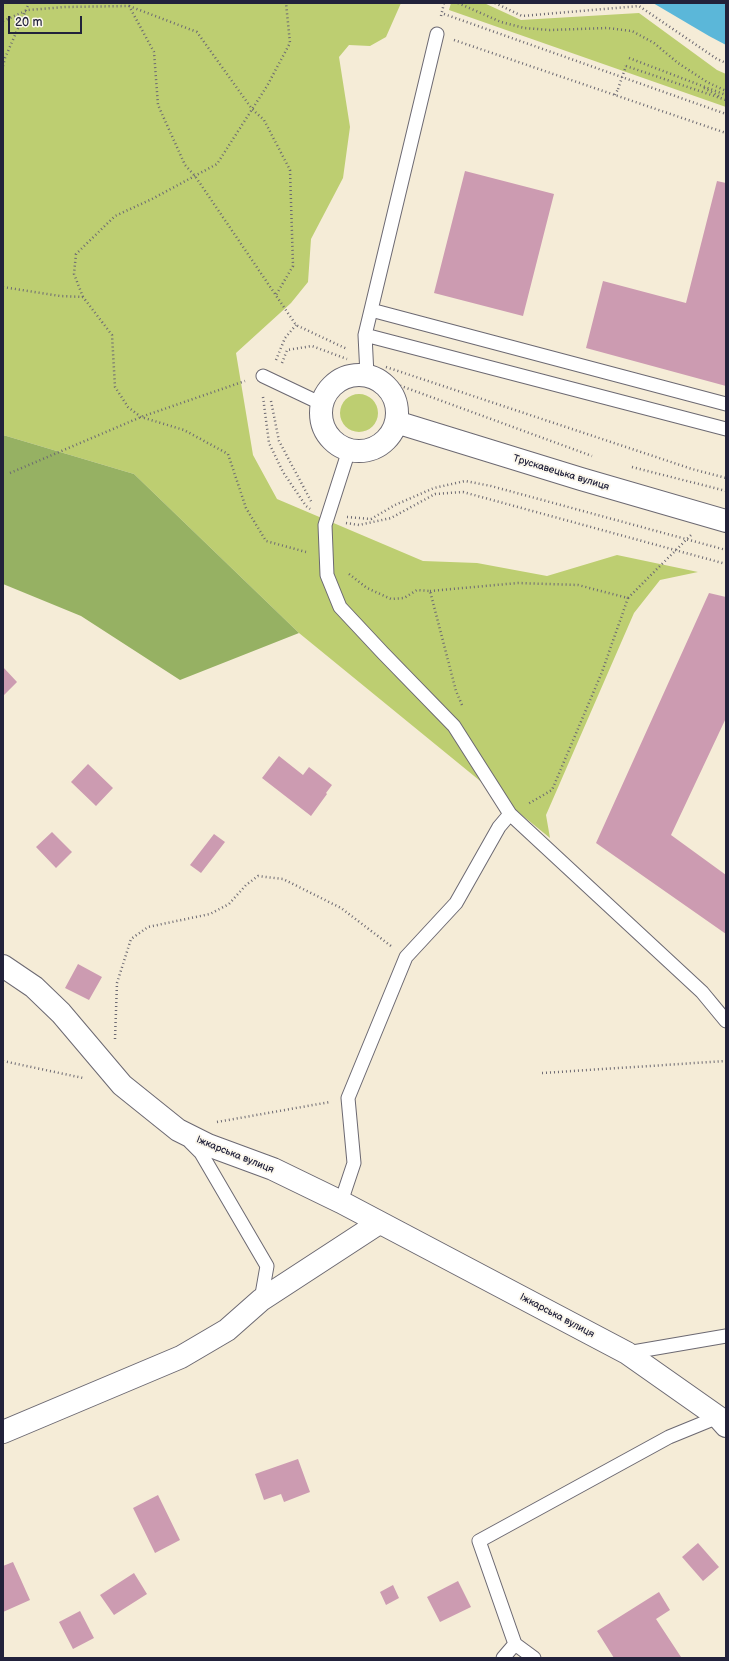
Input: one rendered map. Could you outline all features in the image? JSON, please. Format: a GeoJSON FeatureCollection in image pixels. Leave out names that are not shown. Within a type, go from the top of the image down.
{"type":"FeatureCollection","features":[{"type":"Feature","properties":{"kind":"street"},"geometry":{"type":"LineString","coordinates":[[367,367],[392,392],[397,406],[396,422],[390,436],[378,446],[364,451],[349,450],[336,443],[326,432],[321,418],[322,404],[328,390],[339,380],[367,367]]}},
{"type":"Feature","properties":{"kind":"street","name":"Трускавецька вулиця"},"geometry":{"type":"LineString","coordinates":[[396,422],[581,479],[718,519]]}},
{"type":"Feature","properties":{"kind":"street","name":"Іжкарська вулиця"},"geometry":{"type":"LineString","coordinates":[[3,966],[34,987],[61,1013],[122,1085],[178,1130],[208,1145],[272,1169],[341,1202],[627,1353],[722,1421]]}},
{"type":"Feature","properties":{"kind":"street"},"geometry":{"type":"LineString","coordinates":[[3,1432],[181,1357],[227,1330],[261,1300],[379,1223]]}},
{"type":"Feature","properties":{"kind":"lane"},"geometry":{"type":"LineString","coordinates":[[367,367],[365,335],[437,34]]}},
{"type":"Feature","properties":{"kind":"lane"},"geometry":{"type":"LineString","coordinates":[[371,310],[726,404]]}},
{"type":"Feature","properties":{"kind":"lane"},"geometry":{"type":"LineString","coordinates":[[365,335],[726,429]]}},
{"type":"Feature","properties":{"kind":"lane"},"geometry":{"type":"LineString","coordinates":[[269,378],[322,404]]}},
{"type":"Feature","properties":{"kind":"lane"},"geometry":{"type":"LineString","coordinates":[[349,450],[325,525],[324,546],[327,575],[340,607],[454,726],[510,814],[702,992],[726,1021]]}},
{"type":"Feature","properties":{"kind":"lane"},"geometry":{"type":"LineString","coordinates":[[341,1202],[354,1163],[348,1098],[406,957],[456,904],[499,827],[510,814]]}},
{"type":"Feature","properties":{"kind":"lane"},"geometry":{"type":"LineString","coordinates":[[178,1130],[201,1153],[267,1266],[261,1300]]}},
{"type":"Feature","properties":{"kind":"lane"},"geometry":{"type":"LineString","coordinates":[[627,1353],[726,1336]]}},
{"type":"Feature","properties":{"kind":"lane"},"geometry":{"type":"LineString","coordinates":[[534,1658],[516,1644],[479,1541],[668,1437],[722,1421]]}},
{"type":"Feature","properties":{"kind":"lane"},"geometry":{"type":"LineString","coordinates":[[503,1658],[516,1644]]}},
{"type":"Feature","properties":{"kind":"path"},"geometry":{"type":"LineString","coordinates":[[3,66],[5,58],[28,10],[29,3]]}},
{"type":"Feature","properties":{"kind":"path"},"geometry":{"type":"LineString","coordinates":[[286,3],[290,43],[252,109],[217,164],[152,199],[115,216],[76,254],[74,274],[83,297],[112,335],[115,387],[128,407],[141,417],[184,430],[228,454],[246,508],[266,541],[307,552]]}},
{"type":"Feature","properties":{"kind":"path"},"geometry":{"type":"LineString","coordinates":[[458,3],[501,22],[524,28],[550,30],[607,28],[632,31],[654,43],[678,63],[707,82],[726,91]]}},
{"type":"Feature","properties":{"kind":"path"},"geometry":{"type":"LineString","coordinates":[[495,3],[522,16],[639,6],[717,59],[726,63]]}},
{"type":"Feature","properties":{"kind":"path"},"geometry":{"type":"LineString","coordinates":[[129,6],[154,52],[158,105],[184,165],[195,176],[296,324],[401,386],[599,458]]}},
{"type":"Feature","properties":{"kind":"path"},"geometry":{"type":"LineString","coordinates":[[3,21],[28,10],[65,7],[129,6],[196,32],[252,109],[264,120],[290,170],[293,266],[276,295]]}},
{"type":"Feature","properties":{"kind":"path"},"geometry":{"type":"LineString","coordinates":[[442,14],[726,114]]}},
{"type":"Feature","properties":{"kind":"path"},"geometry":{"type":"LineString","coordinates":[[437,34],[726,133]]}},
{"type":"Feature","properties":{"kind":"path"},"geometry":{"type":"LineString","coordinates":[[629,58],[726,95]]}},
{"type":"Feature","properties":{"kind":"path"},"geometry":{"type":"LineString","coordinates":[[615,95],[626,66],[726,100]]}},
{"type":"Feature","properties":{"kind":"path"},"geometry":{"type":"LineString","coordinates":[[693,82],[726,100]]}},
{"type":"Feature","properties":{"kind":"path"},"geometry":{"type":"LineString","coordinates":[[3,287],[60,296],[83,297]]}},
{"type":"Feature","properties":{"kind":"path"},"geometry":{"type":"LineString","coordinates":[[296,324],[285,338],[262,400],[269,443],[283,472],[306,506],[359,526],[391,518],[435,494],[463,492],[726,564]]}},
{"type":"Feature","properties":{"kind":"path"},"geometry":{"type":"LineString","coordinates":[[726,478],[692,469],[367,367],[312,346],[287,350],[269,378],[271,401],[279,441],[312,504],[328,514],[371,519],[395,505],[434,488],[465,481],[491,486],[726,550]]}},
{"type":"Feature","properties":{"kind":"path"},"geometry":{"type":"LineString","coordinates":[[10,473],[141,417],[269,378]]}},
{"type":"Feature","properties":{"kind":"path"},"geometry":{"type":"LineString","coordinates":[[628,466],[726,491]]}},
{"type":"Feature","properties":{"kind":"path"},"geometry":{"type":"LineString","coordinates":[[510,814],[552,790],[602,672],[628,598],[687,540],[718,519]]}},
{"type":"Feature","properties":{"kind":"path"},"geometry":{"type":"LineString","coordinates":[[348,573],[367,588],[391,599],[404,598],[417,590],[430,591],[525,583],[578,585],[628,598]]}},
{"type":"Feature","properties":{"kind":"path"},"geometry":{"type":"LineString","coordinates":[[430,591],[456,691],[463,706]]}},
{"type":"Feature","properties":{"kind":"path"},"geometry":{"type":"LineString","coordinates":[[116,1046],[117,983],[131,939],[148,927],[210,914],[228,904],[246,885],[258,876],[283,879],[341,908],[406,957]]}},
{"type":"Feature","properties":{"kind":"path"},"geometry":{"type":"LineString","coordinates":[[3,1062],[86,1078]]}},
{"type":"Feature","properties":{"kind":"path"},"geometry":{"type":"LineString","coordinates":[[542,1072],[726,1062]]}},
{"type":"Feature","properties":{"kind":"path"},"geometry":{"type":"LineString","coordinates":[[216,1122],[348,1098]]}},
{"type":"Feature","properties":{"kind":"green space"},"geometry":{"type":"Polygon","coordinates":[[[3,3],[401,3],[386,37],[370,46],[349,45],[339,57],[350,127],[343,178],[311,239],[308,282],[291,303],[236,353],[253,455],[277,499],[423,561],[477,563],[547,576],[617,555],[698,572],[660,580],[634,613],[546,815],[550,838],[299,633],[134,474],[3,435],[3,3]]]}},
{"type":"Feature","properties":{"kind":"green space"},"geometry":{"type":"Polygon","coordinates":[[[451,3],[484,3],[521,20],[639,13],[717,70],[726,74],[726,107],[449,10],[451,3]]]}},
{"type":"Feature","properties":{"kind":"green space"},"geometry":{"type":"Polygon","coordinates":[[[359,394],[369,397],[375,403],[378,413],[375,423],[369,429],[359,432],[349,429],[343,423],[340,413],[343,403],[349,397],[359,394]]]}},
{"type":"Feature","properties":{"kind":"green space"},"geometry":{"type":"Polygon","coordinates":[[[3,435],[134,474],[299,633],[180,680],[81,616],[3,584],[3,435]]]}},
{"type":"Feature","properties":{"kind":"water"},"geometry":{"type":"Polygon","coordinates":[[[653,3],[726,3],[726,45],[709,36],[653,3]]]}},
{"type":"Feature","properties":{"kind":"building"},"geometry":{"type":"Polygon","coordinates":[[[465,171],[554,194],[523,316],[434,293],[465,171]]]}},
{"type":"Feature","properties":{"kind":"building"},"geometry":{"type":"Polygon","coordinates":[[[717,181],[726,183],[726,386],[586,348],[603,281],[686,303],[717,181]]]}},
{"type":"Feature","properties":{"kind":"building"},"geometry":{"type":"Polygon","coordinates":[[[709,593],[726,597],[726,718],[671,835],[726,875],[726,934],[596,843],[709,593]]]}},
{"type":"Feature","properties":{"kind":"building"},"geometry":{"type":"Polygon","coordinates":[[[3,667],[17,682],[3,696],[3,667]]]}},
{"type":"Feature","properties":{"kind":"building"},"geometry":{"type":"Polygon","coordinates":[[[279,756],[303,775],[309,767],[332,785],[311,816],[262,778],[279,756]]]}},
{"type":"Feature","properties":{"kind":"building"},"geometry":{"type":"Polygon","coordinates":[[[88,764],[113,788],[96,806],[71,782],[88,764]]]}},
{"type":"Feature","properties":{"kind":"building"},"geometry":{"type":"Polygon","coordinates":[[[52,832],[72,852],[56,868],[36,847],[52,832]]]}},
{"type":"Feature","properties":{"kind":"building"},"geometry":{"type":"Polygon","coordinates":[[[214,834],[225,842],[201,873],[190,865],[214,834]]]}},
{"type":"Feature","properties":{"kind":"building"},"geometry":{"type":"Polygon","coordinates":[[[78,964],[102,977],[89,1000],[65,988],[78,964]]]}},
{"type":"Feature","properties":{"kind":"building"},"geometry":{"type":"Polygon","coordinates":[[[298,1459],[310,1492],[284,1502],[281,1494],[264,1500],[255,1474],[298,1459]]]}},
{"type":"Feature","properties":{"kind":"building"},"geometry":{"type":"Polygon","coordinates":[[[158,1495],[180,1540],[155,1553],[133,1508],[158,1495]]]}},
{"type":"Feature","properties":{"kind":"building"},"geometry":{"type":"Polygon","coordinates":[[[698,1543],[719,1567],[703,1581],[682,1557],[698,1543]]]}},
{"type":"Feature","properties":{"kind":"building"},"geometry":{"type":"Polygon","coordinates":[[[13,1562],[30,1600],[3,1612],[3,1566],[13,1562]]]}},
{"type":"Feature","properties":{"kind":"building"},"geometry":{"type":"Polygon","coordinates":[[[134,1573],[147,1594],[114,1615],[100,1595],[134,1573]]]}},
{"type":"Feature","properties":{"kind":"building"},"geometry":{"type":"Polygon","coordinates":[[[458,1581],[471,1607],[440,1622],[427,1597],[458,1581]]]}},
{"type":"Feature","properties":{"kind":"building"},"geometry":{"type":"Polygon","coordinates":[[[393,1585],[399,1598],[386,1605],[380,1592],[393,1585]]]}},
{"type":"Feature","properties":{"kind":"building"},"geometry":{"type":"Polygon","coordinates":[[[659,1592],[670,1610],[656,1619],[681,1657],[614,1658],[597,1631],[659,1592]]]}},
{"type":"Feature","properties":{"kind":"building"},"geometry":{"type":"Polygon","coordinates":[[[80,1611],[94,1638],[73,1649],[59,1622],[80,1611]]]}}]}
